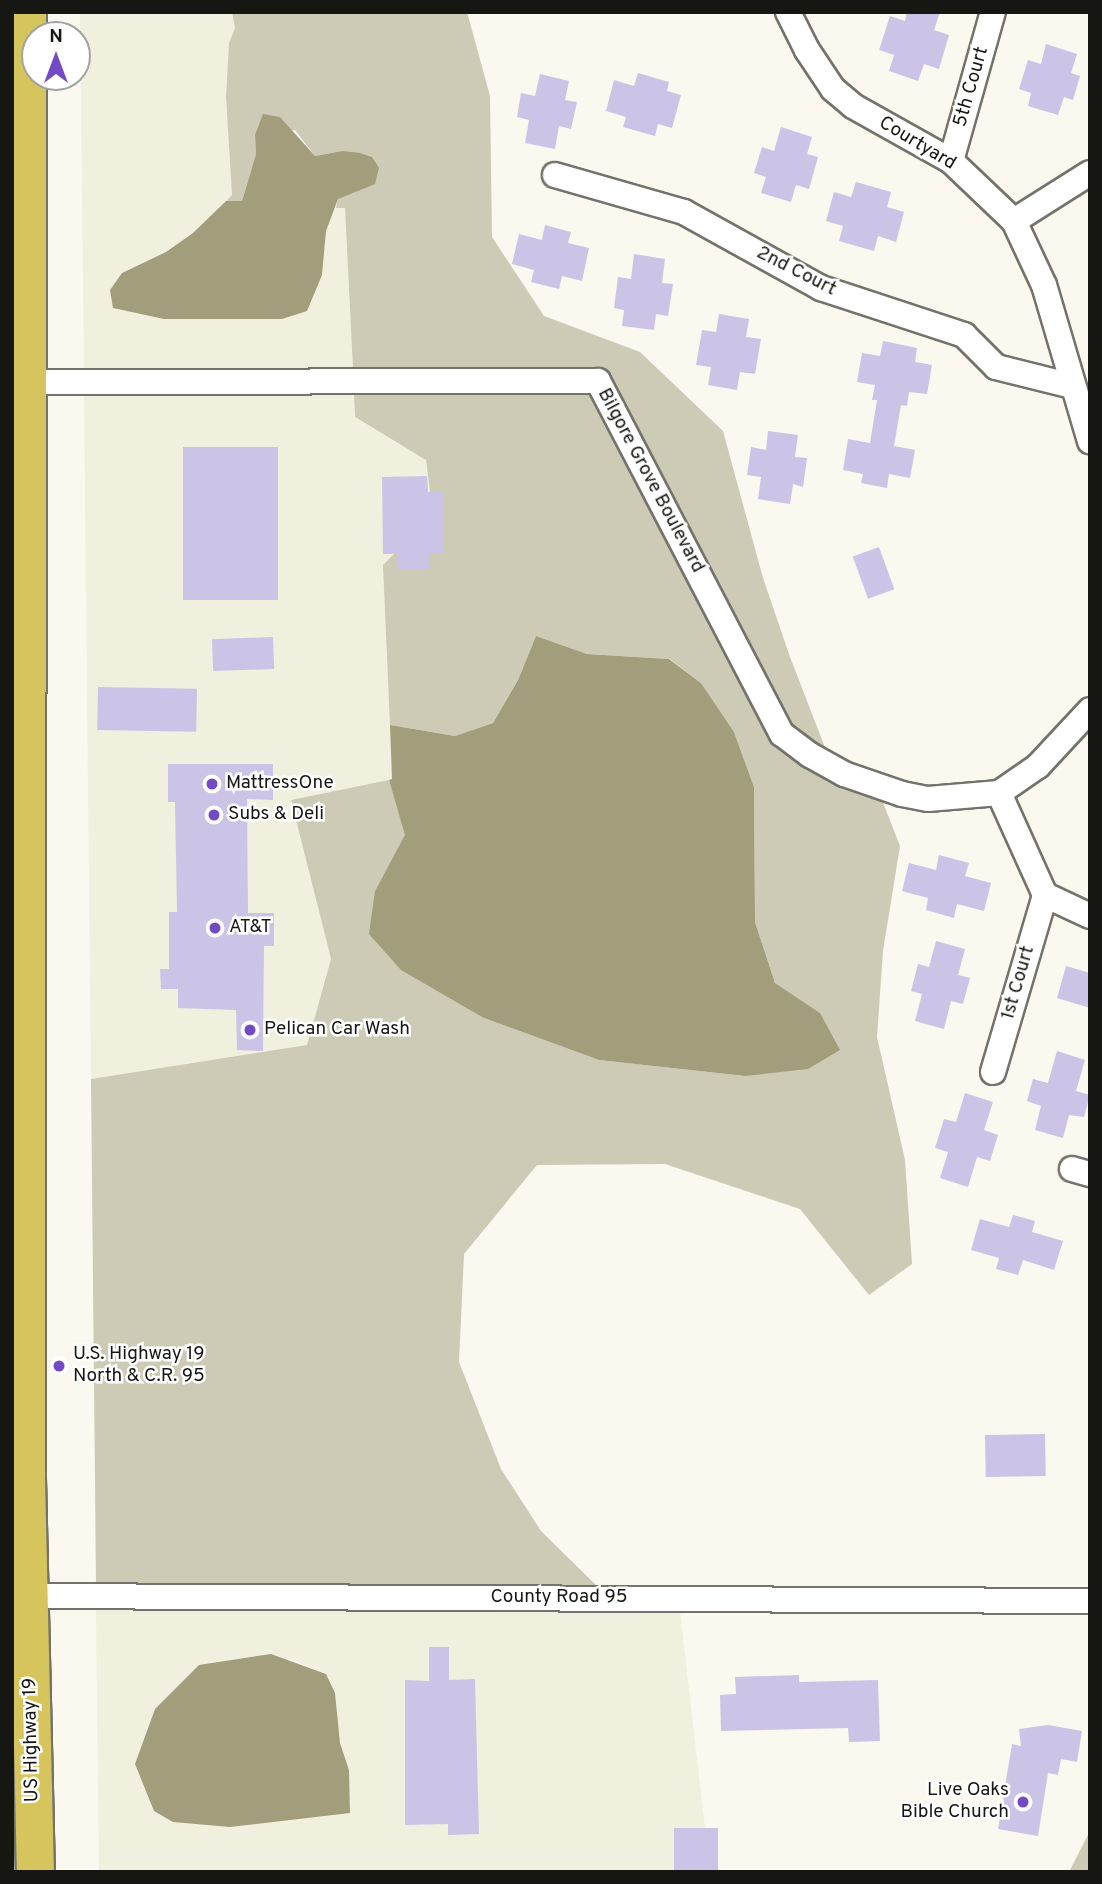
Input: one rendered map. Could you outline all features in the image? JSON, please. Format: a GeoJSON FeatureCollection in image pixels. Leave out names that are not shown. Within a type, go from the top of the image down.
{"type":"FeatureCollection","features":[{"type":"Feature","properties":{"kind":"highway","name":"US Highway 19"},"geometry":{"type":"LineString","coordinates":[[27,12],[24,1030],[28,1597],[35,1872]]}},
{"type":"Feature","properties":{"kind":"street","name":"Courtyard"},"geometry":{"type":"LineString","coordinates":[[788,12],[807,50],[833,89],[853,106],[951,161],[1014,222],[1044,285],[1090,440]]}},
{"type":"Feature","properties":{"kind":"street","name":"5th Court"},"geometry":{"type":"LineString","coordinates":[[951,161],[993,12]]}},
{"type":"Feature","properties":{"kind":"street"},"geometry":{"type":"LineString","coordinates":[[1014,222],[1090,173]]}},
{"type":"Feature","properties":{"kind":"street","name":"2nd Court"},"geometry":{"type":"LineString","coordinates":[[555,175],[684,212],[821,288],[964,335],[996,368],[1072,386]]}},
{"type":"Feature","properties":{"kind":"street","name":"Bilgore Grove Boulevard"},"geometry":{"type":"LineString","coordinates":[[26,382],[598,381],[782,734],[844,775],[902,794],[928,799],[999,793],[1038,766],[1090,710]]}},
{"type":"Feature","properties":{"kind":"street"},"geometry":{"type":"LineString","coordinates":[[999,793],[1045,895],[1090,916]]}},
{"type":"Feature","properties":{"kind":"street","name":"1st Court"},"geometry":{"type":"LineString","coordinates":[[993,1072],[1045,895]]}},
{"type":"Feature","properties":{"kind":"street","name":"County Road 95"},"geometry":{"type":"LineString","coordinates":[[28,1597],[1090,1601]]}},
{"type":"Feature","properties":{"kind":"shaded area"},"geometry":{"type":"Polygon","coordinates":[[[80,12],[232,12],[235,28],[229,43],[226,97],[232,195],[193,233],[166,252],[122,273],[113,308],[164,319],[281,319],[322,276],[326,231],[333,209],[345,207],[353,369],[84,369],[81,91],[91,91],[91,21],[80,21],[80,12]]]}},
{"type":"Feature","properties":{"kind":"shaded area"},"geometry":{"type":"Polygon","coordinates":[[[232,12],[467,12],[490,96],[492,237],[544,316],[640,352],[723,431],[763,578],[826,750],[790,725],[607,374],[597,368],[353,369],[345,208],[336,208],[338,198],[351,192],[342,151],[315,156],[295,130],[255,135],[256,154],[242,201],[226,201],[232,195],[226,97],[229,43],[235,28],[232,12]]]}},
{"type":"Feature","properties":{"kind":"shaded area"},"geometry":{"type":"Polygon","coordinates":[[[263,114],[280,117],[315,156],[342,151],[360,153],[372,157],[379,168],[375,184],[338,199],[326,231],[322,275],[307,311],[282,319],[164,319],[113,308],[110,290],[122,273],[166,252],[193,233],[226,201],[242,201],[256,154],[255,135],[263,114]]]}},
{"type":"Feature","properties":{"kind":"shaded area"},"geometry":{"type":"Polygon","coordinates":[[[591,393],[772,741],[804,766],[838,786],[882,800],[900,846],[883,951],[877,1037],[905,1160],[912,1264],[869,1295],[800,1209],[665,1164],[537,1165],[464,1254],[459,1362],[501,1469],[541,1531],[597,1586],[96,1584],[91,1079],[307,1045],[331,959],[291,800],[389,780],[406,835],[375,891],[484,1018],[599,1060],[745,1076],[820,1013],[775,983],[755,922],[754,787],[734,732],[701,683],[670,659],[587,654],[536,636],[518,680],[493,723],[455,736],[390,725],[383,565],[433,515],[426,460],[355,417],[354,394],[591,393]]]}},
{"type":"Feature","properties":{"kind":"shaded area"},"geometry":{"type":"Polygon","coordinates":[[[84,394],[354,394],[355,418],[426,459],[433,515],[392,780],[291,800],[331,959],[307,1045],[91,1079],[84,394]]]}},
{"type":"Feature","properties":{"kind":"shaded area"},"geometry":{"type":"Polygon","coordinates":[[[536,636],[587,654],[669,659],[701,683],[734,732],[754,787],[755,922],[775,983],[820,1013],[840,1050],[808,1069],[745,1076],[599,1060],[484,1018],[401,970],[369,934],[375,891],[405,835],[389,780],[392,779],[390,725],[455,736],[493,723],[518,680],[536,636]]]}},
{"type":"Feature","properties":{"kind":"shaded area"},"geometry":{"type":"Polygon","coordinates":[[[96,1609],[680,1611],[710,1872],[99,1872],[96,1609]],[[274,1657],[199,1665],[230,1827],[280,1820],[349,1770],[340,1743],[335,1693],[325,1673],[293,1660],[274,1657]]]}},
{"type":"Feature","properties":{"kind":"shaded area"},"geometry":{"type":"Polygon","coordinates":[[[271,1654],[326,1674],[335,1693],[340,1743],[349,1770],[350,1813],[230,1827],[173,1822],[154,1811],[135,1764],[155,1709],[199,1665],[271,1654]]]}},
{"type":"Feature","properties":{"kind":"shaded area"},"geometry":{"type":"Polygon","coordinates":[[[1090,1831],[1090,1872],[1069,1872],[1090,1831]]]}},
{"type":"Feature","properties":{"kind":"building"},"geometry":{"type":"Polygon","coordinates":[[[907,12],[940,12],[934,30],[949,35],[939,69],[924,64],[918,81],[889,71],[894,55],[879,50],[890,16],[905,21],[907,12]]]}},
{"type":"Feature","properties":{"kind":"building"},"geometry":{"type":"Polygon","coordinates":[[[1046,44],[1077,54],[1071,73],[1080,76],[1073,100],[1064,97],[1058,115],[1028,106],[1031,93],[1019,89],[1028,60],[1041,64],[1046,44]]]}},
{"type":"Feature","properties":{"kind":"building"},"geometry":{"type":"Polygon","coordinates":[[[638,73],[669,82],[667,91],[681,95],[672,128],[658,124],[655,136],[623,127],[626,117],[606,111],[614,80],[634,86],[638,73]]]}},
{"type":"Feature","properties":{"kind":"building"},"geometry":{"type":"Polygon","coordinates":[[[540,74],[569,81],[565,100],[577,102],[571,129],[559,126],[555,149],[525,143],[529,120],[517,117],[521,93],[535,96],[540,74]]]}},
{"type":"Feature","properties":{"kind":"building"},"geometry":{"type":"Polygon","coordinates":[[[781,127],[812,137],[807,154],[818,157],[809,189],[796,185],[791,202],[761,193],[766,177],[754,173],[762,147],[774,151],[781,127]]]}},
{"type":"Feature","properties":{"kind":"building"},"geometry":{"type":"Polygon","coordinates":[[[856,182],[891,192],[887,207],[904,212],[896,242],[878,236],[874,251],[839,241],[843,226],[826,221],[834,192],[851,197],[856,182]]]}},
{"type":"Feature","properties":{"kind":"building"},"geometry":{"type":"Polygon","coordinates":[[[545,225],[571,232],[568,243],[589,248],[582,281],[562,276],[559,289],[531,282],[534,270],[512,264],[519,234],[542,240],[545,225]]]}},
{"type":"Feature","properties":{"kind":"building"},"geometry":{"type":"Polygon","coordinates":[[[634,254],[665,259],[662,283],[673,284],[668,316],[656,314],[654,330],[622,326],[624,310],[614,308],[618,277],[631,279],[634,254]]]}},
{"type":"Feature","properties":{"kind":"building"},"geometry":{"type":"Polygon","coordinates":[[[719,314],[749,319],[746,337],[761,339],[755,374],[740,372],[737,390],[708,385],[711,367],[696,365],[702,330],[716,332],[719,314]]]}},
{"type":"Feature","properties":{"kind":"building"},"geometry":{"type":"Polygon","coordinates":[[[883,341],[917,348],[915,362],[932,365],[927,394],[909,392],[907,406],[901,405],[894,446],[915,450],[910,478],[889,474],[887,488],[861,483],[863,474],[843,470],[848,439],[870,443],[877,400],[872,400],[875,385],[857,382],[862,353],[880,356],[883,341]]]}},
{"type":"Feature","properties":{"kind":"building"},"geometry":{"type":"Polygon","coordinates":[[[768,431],[798,435],[795,457],[807,458],[803,487],[793,484],[790,504],[758,499],[761,477],[747,475],[751,447],[766,450],[768,431]]]}},
{"type":"Feature","properties":{"kind":"building"},"geometry":{"type":"Polygon","coordinates":[[[183,447],[278,447],[278,600],[183,600],[183,447]]]}},
{"type":"Feature","properties":{"kind":"building"},"geometry":{"type":"Polygon","coordinates":[[[427,476],[428,492],[443,492],[444,554],[429,554],[429,569],[398,570],[398,554],[383,554],[382,477],[427,476]]]}},
{"type":"Feature","properties":{"kind":"building"},"geometry":{"type":"Polygon","coordinates":[[[879,547],[894,589],[868,599],[853,557],[879,547]]]}},
{"type":"Feature","properties":{"kind":"building"},"geometry":{"type":"Polygon","coordinates":[[[273,637],[274,669],[213,671],[212,639],[273,637]]]}},
{"type":"Feature","properties":{"kind":"building"},"geometry":{"type":"Polygon","coordinates":[[[98,687],[197,689],[196,732],[97,730],[98,687]]]}},
{"type":"Feature","properties":{"kind":"building"},"geometry":{"type":"Polygon","coordinates":[[[168,764],[273,764],[273,800],[247,799],[248,913],[274,913],[274,946],[264,946],[263,1051],[237,1050],[236,1010],[178,1008],[178,989],[161,989],[160,969],[169,969],[169,912],[177,912],[175,802],[168,802],[168,764]]]}},
{"type":"Feature","properties":{"kind":"building"},"geometry":{"type":"Polygon","coordinates":[[[939,855],[969,863],[965,876],[991,883],[984,911],[957,904],[954,918],[926,910],[928,898],[902,891],[909,863],[936,870],[939,855]]]}},
{"type":"Feature","properties":{"kind":"building"},"geometry":{"type":"Polygon","coordinates":[[[936,941],[965,949],[958,975],[970,978],[963,1004],[951,1001],[944,1029],[915,1021],[922,994],[911,991],[918,964],[929,967],[936,941]]]}},
{"type":"Feature","properties":{"kind":"building"},"geometry":{"type":"Polygon","coordinates":[[[1066,966],[1090,973],[1090,1008],[1057,998],[1066,966]]]}},
{"type":"Feature","properties":{"kind":"building"},"geometry":{"type":"Polygon","coordinates":[[[1057,1051],[1085,1060],[1076,1091],[1090,1095],[1084,1117],[1069,1115],[1063,1138],[1035,1130],[1041,1106],[1027,1101],[1033,1079],[1048,1083],[1057,1051]]]}},
{"type":"Feature","properties":{"kind":"building"},"geometry":{"type":"Polygon","coordinates":[[[965,1093],[993,1102],[984,1130],[998,1135],[990,1161],[977,1157],[968,1187],[940,1178],[948,1152],[935,1148],[944,1119],[956,1122],[965,1093]]]}},
{"type":"Feature","properties":{"kind":"building"},"geometry":{"type":"Polygon","coordinates":[[[1013,1215],[1035,1221],[1032,1232],[1063,1241],[1054,1270],[1023,1260],[1018,1275],[996,1269],[999,1258],[971,1250],[980,1219],[1009,1227],[1013,1215]]]}},
{"type":"Feature","properties":{"kind":"building"},"geometry":{"type":"Polygon","coordinates":[[[1045,1434],[1046,1476],[986,1477],[985,1435],[1045,1434]]]}},
{"type":"Feature","properties":{"kind":"building"},"geometry":{"type":"Polygon","coordinates":[[[429,1647],[449,1647],[449,1680],[475,1679],[479,1834],[448,1835],[448,1824],[405,1825],[405,1680],[429,1681],[429,1647]]]}},
{"type":"Feature","properties":{"kind":"building"},"geometry":{"type":"Polygon","coordinates":[[[799,1675],[799,1682],[878,1680],[880,1741],[849,1742],[848,1728],[721,1731],[720,1695],[736,1694],[735,1677],[799,1675]]]}},
{"type":"Feature","properties":{"kind":"building","name":"Live Oaks Bible Church"},"geometry":{"type":"Polygon","coordinates":[[[1048,1725],[1082,1731],[1077,1762],[1061,1759],[1058,1775],[1048,1773],[1038,1836],[998,1829],[1012,1744],[1021,1746],[1019,1729],[1048,1725]]]}},
{"type":"Feature","properties":{"kind":"building"},"geometry":{"type":"Polygon","coordinates":[[[674,1828],[718,1828],[718,1872],[674,1872],[674,1828]]]}},
{"type":"Feature","properties":{"kind":"place","name":"MattressOne"},"geometry":{"type":"Point","coordinates":[212,784]}},
{"type":"Feature","properties":{"kind":"place","name":"Subs & Deli"},"geometry":{"type":"Point","coordinates":[214,815]}},
{"type":"Feature","properties":{"kind":"place","name":"AT&T"},"geometry":{"type":"Point","coordinates":[215,928]}},
{"type":"Feature","properties":{"kind":"place","name":"Pelican Car Wash"},"geometry":{"type":"Point","coordinates":[250,1030]}},
{"type":"Feature","properties":{"kind":"place","name":"U.S. Highway 19 North & C.R. 95"},"geometry":{"type":"Point","coordinates":[59,1366]}},
{"type":"Feature","properties":{"kind":"place","name":"Live Oaks Bible Church"},"geometry":{"type":"Point","coordinates":[1023,1802]}}]}
